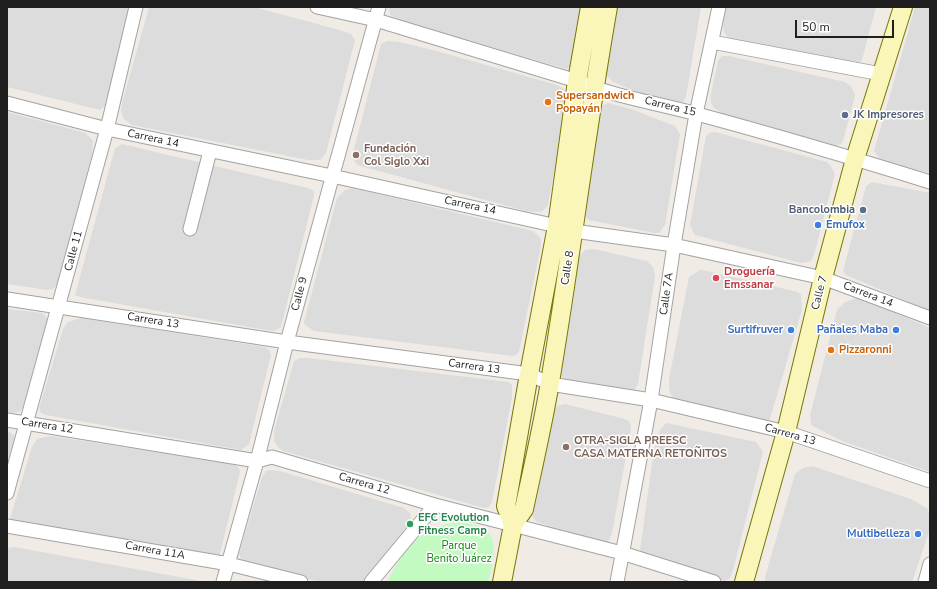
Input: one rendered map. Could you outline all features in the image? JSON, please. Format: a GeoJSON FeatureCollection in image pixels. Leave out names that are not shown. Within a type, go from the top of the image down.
{"type":"FeatureCollection","features":[{"type":"Feature","properties":{"kind":"street","name":"Calle 11"},"geometry":{"type":"LineString","coordinates":[[7,493],[107,129],[136,7]]}},
{"type":"Feature","properties":{"kind":"street","name":"Carrera 15"},"geometry":{"type":"LineString","coordinates":[[317,7],[376,20],[586,85],[696,114],[930,182]]}},
{"type":"Feature","properties":{"kind":"street","name":"Calle 9"},"geometry":{"type":"LineString","coordinates":[[223,582],[379,7]]}},
{"type":"Feature","properties":{"kind":"street","name":"Calle 8"},"geometry":{"type":"LineString","coordinates":[[502,582],[513,525],[524,510],[550,384],[566,229],[586,85],[590,7]]}},
{"type":"Feature","properties":{"kind":"street","name":"Calle 8"},"geometry":{"type":"LineString","coordinates":[[586,85],[608,7]]}},
{"type":"Feature","properties":{"kind":"street","name":"Calle 7A"},"geometry":{"type":"LineString","coordinates":[[617,582],[651,400],[674,245],[696,114],[719,7]]}},
{"type":"Feature","properties":{"kind":"street","name":"Calle 7"},"geometry":{"type":"LineString","coordinates":[[744,582],[786,432],[823,278],[855,159],[903,7]]}},
{"type":"Feature","properties":{"kind":"street"},"geometry":{"type":"LineString","coordinates":[[712,42],[881,74]]}},
{"type":"Feature","properties":{"kind":"street","name":"Carrera 14"},"geometry":{"type":"LineString","coordinates":[[7,103],[107,129],[332,176],[566,229],[674,245],[823,278],[930,318]]}},
{"type":"Feature","properties":{"kind":"street"},"geometry":{"type":"LineString","coordinates":[[190,229],[210,151]]}},
{"type":"Feature","properties":{"kind":"street","name":"Calle 8"},"geometry":{"type":"LineString","coordinates":[[513,525],[506,506],[529,374],[566,229]]}},
{"type":"Feature","properties":{"kind":"street","name":"Carrera 13"},"geometry":{"type":"LineString","coordinates":[[7,299],[287,342],[529,374],[550,384],[651,400],[786,432],[930,481]]}},
{"type":"Feature","properties":{"kind":"street","name":"Carrera 12"},"geometry":{"type":"LineString","coordinates":[[7,420],[257,461],[272,457],[436,505],[622,553],[714,582]]}},
{"type":"Feature","properties":{"kind":"street"},"geometry":{"type":"LineString","coordinates":[[371,582],[436,505]]}},
{"type":"Feature","properties":{"kind":"street","name":"Carrera 11A"},"geometry":{"type":"LineString","coordinates":[[7,526],[229,564],[301,582]]}},
{"type":"Feature","properties":{"kind":"street"},"geometry":{"type":"LineString","coordinates":[[925,582],[930,564]]}},
{"type":"Feature","properties":{"kind":"shaded area"},"geometry":{"type":"Polygon","coordinates":[[[7,7],[132,7],[108,102],[104,107],[100,110],[7,87],[7,7]]]}},
{"type":"Feature","properties":{"kind":"shaded area"},"geometry":{"type":"Polygon","coordinates":[[[149,7],[254,7],[351,34],[355,40],[326,153],[320,160],[308,160],[132,125],[124,119],[121,112],[122,103],[149,7]]]}},
{"type":"Feature","properties":{"kind":"shaded area"},"geometry":{"type":"Polygon","coordinates":[[[389,7],[585,7],[572,64],[567,69],[405,22],[390,15],[389,7]]]}},
{"type":"Feature","properties":{"kind":"shaded area"},"geometry":{"type":"Polygon","coordinates":[[[614,7],[701,7],[686,97],[684,101],[678,103],[637,92],[613,82],[603,72],[614,7]]]}},
{"type":"Feature","properties":{"kind":"shaded area"},"geometry":{"type":"Polygon","coordinates":[[[724,7],[876,7],[862,60],[859,64],[749,45],[728,37],[724,32],[723,27],[724,7]]]}},
{"type":"Feature","properties":{"kind":"shaded area"},"geometry":{"type":"Polygon","coordinates":[[[915,7],[930,7],[930,173],[887,162],[879,158],[874,151],[915,7]]]}},
{"type":"Feature","properties":{"kind":"shaded area"},"geometry":{"type":"Polygon","coordinates":[[[387,41],[399,42],[433,50],[557,85],[564,89],[568,98],[548,205],[543,211],[526,211],[356,164],[352,157],[381,44],[387,41]]]}},
{"type":"Feature","properties":{"kind":"shaded area"},"geometry":{"type":"Polygon","coordinates":[[[722,56],[729,56],[845,82],[851,86],[855,95],[844,138],[841,144],[832,147],[772,127],[723,114],[714,108],[711,103],[711,94],[718,61],[722,56]]]}},
{"type":"Feature","properties":{"kind":"shaded area"},"geometry":{"type":"Polygon","coordinates":[[[608,103],[631,109],[675,126],[680,134],[665,225],[659,233],[589,220],[585,216],[583,208],[599,108],[608,103]]]}},
{"type":"Feature","properties":{"kind":"shaded area"},"geometry":{"type":"Polygon","coordinates":[[[7,112],[86,133],[93,141],[92,155],[59,285],[53,289],[47,290],[7,284],[7,112]]]}},
{"type":"Feature","properties":{"kind":"shaded area"},"geometry":{"type":"Polygon","coordinates":[[[715,132],[827,162],[830,165],[835,174],[814,255],[811,261],[801,263],[695,235],[690,225],[706,136],[709,133],[715,132]]]}},
{"type":"Feature","properties":{"kind":"shaded area"},"geometry":{"type":"Polygon","coordinates":[[[122,144],[308,188],[314,191],[281,327],[274,331],[260,329],[75,295],[115,148],[122,144]]]}},
{"type":"Feature","properties":{"kind":"shaded area"},"geometry":{"type":"Polygon","coordinates":[[[872,182],[930,193],[930,311],[846,275],[843,271],[866,186],[872,182]]]}},
{"type":"Feature","properties":{"kind":"shaded area"},"geometry":{"type":"Polygon","coordinates":[[[352,188],[533,231],[541,239],[519,352],[516,355],[513,356],[314,331],[305,325],[304,322],[337,198],[345,190],[352,188]]]}},
{"type":"Feature","properties":{"kind":"shaded area"},"geometry":{"type":"Polygon","coordinates":[[[594,249],[647,261],[653,267],[655,276],[638,384],[633,392],[566,381],[560,375],[576,259],[585,250],[594,249]]]}},
{"type":"Feature","properties":{"kind":"shaded area"},"geometry":{"type":"Polygon","coordinates":[[[700,270],[798,292],[801,295],[802,310],[769,422],[684,406],[673,398],[670,393],[669,379],[689,277],[700,270]]]}},
{"type":"Feature","properties":{"kind":"shaded area"},"geometry":{"type":"Polygon","coordinates":[[[859,297],[930,328],[930,472],[842,441],[811,425],[810,415],[837,310],[845,302],[859,297]]]}},
{"type":"Feature","properties":{"kind":"shaded area"},"geometry":{"type":"Polygon","coordinates":[[[7,309],[42,313],[48,319],[23,408],[19,412],[13,413],[7,412],[7,309]]]}},
{"type":"Feature","properties":{"kind":"shaded area"},"geometry":{"type":"Polygon","coordinates":[[[81,318],[265,347],[269,350],[271,355],[249,444],[241,450],[41,413],[39,408],[63,329],[68,322],[81,318]]]}},
{"type":"Feature","properties":{"kind":"shaded area"},"geometry":{"type":"Polygon","coordinates":[[[300,358],[509,382],[512,385],[512,397],[492,502],[489,507],[484,508],[283,451],[279,448],[274,441],[274,431],[294,361],[300,358]]]}},
{"type":"Feature","properties":{"kind":"shaded area"},"geometry":{"type":"Polygon","coordinates":[[[565,404],[625,419],[630,422],[631,429],[612,533],[606,544],[559,531],[536,521],[532,516],[532,507],[546,421],[557,406],[565,404]]]}},
{"type":"Feature","properties":{"kind":"shaded area"},"geometry":{"type":"Polygon","coordinates":[[[666,423],[756,442],[763,452],[733,570],[730,578],[725,581],[645,556],[640,550],[654,449],[660,430],[666,423]]]}},
{"type":"Feature","properties":{"kind":"shaded area"},"geometry":{"type":"Polygon","coordinates":[[[7,431],[14,436],[14,441],[7,462],[7,431]]]}},
{"type":"Feature","properties":{"kind":"shaded area"},"geometry":{"type":"Polygon","coordinates":[[[50,436],[234,464],[239,468],[240,472],[218,562],[210,568],[8,525],[32,447],[37,439],[50,436]]]}},
{"type":"Feature","properties":{"kind":"shaded area"},"geometry":{"type":"Polygon","coordinates":[[[812,466],[911,499],[927,508],[930,516],[930,529],[912,582],[765,582],[765,577],[795,474],[803,468],[812,466]]]}},
{"type":"Feature","properties":{"kind":"shaded area"},"geometry":{"type":"Polygon","coordinates":[[[266,471],[280,471],[404,508],[411,516],[410,522],[365,582],[321,582],[246,564],[242,562],[239,553],[262,477],[266,471]]]}},
{"type":"Feature","properties":{"kind":"shaded area"},"geometry":{"type":"Polygon","coordinates":[[[14,547],[196,580],[200,582],[7,582],[7,548],[14,547]]]}},
{"type":"Feature","properties":{"kind":"green space","name":"Parque Benito Juárez"},"geometry":{"type":"Polygon","coordinates":[[[459,522],[481,527],[486,530],[493,541],[494,555],[488,582],[387,582],[404,553],[415,540],[433,529],[459,522]]]}},
{"type":"Feature","properties":{"kind":"place","name":"Supersandwich Popayán"},"geometry":{"type":"Point","coordinates":[548,102]}},
{"type":"Feature","properties":{"kind":"place","name":"JK Impresores"},"geometry":{"type":"Point","coordinates":[845,115]}},
{"type":"Feature","properties":{"kind":"place","name":"Fundación Col Siglo Xxi"},"geometry":{"type":"Point","coordinates":[356,155]}},
{"type":"Feature","properties":{"kind":"place","name":"Bancolombia"},"geometry":{"type":"Point","coordinates":[863,210]}},
{"type":"Feature","properties":{"kind":"place","name":"Emufox"},"geometry":{"type":"Point","coordinates":[818,225]}},
{"type":"Feature","properties":{"kind":"place","name":"Droguería Emssanar"},"geometry":{"type":"Point","coordinates":[716,278]}},
{"type":"Feature","properties":{"kind":"place","name":"Surtifruver"},"geometry":{"type":"Point","coordinates":[791,330]}},
{"type":"Feature","properties":{"kind":"place","name":"Pañales Maba"},"geometry":{"type":"Point","coordinates":[896,330]}},
{"type":"Feature","properties":{"kind":"place","name":"Pizzaronni"},"geometry":{"type":"Point","coordinates":[831,350]}},
{"type":"Feature","properties":{"kind":"place","name":"OTRA-SIGLA PREESC CASA MATERNA RETOÑITOS"},"geometry":{"type":"Point","coordinates":[566,447]}},
{"type":"Feature","properties":{"kind":"place","name":"EFC Evolution Fitness Camp"},"geometry":{"type":"Point","coordinates":[410,524]}},
{"type":"Feature","properties":{"kind":"place","name":"Multibelleza"},"geometry":{"type":"Point","coordinates":[918,534]}}]}
